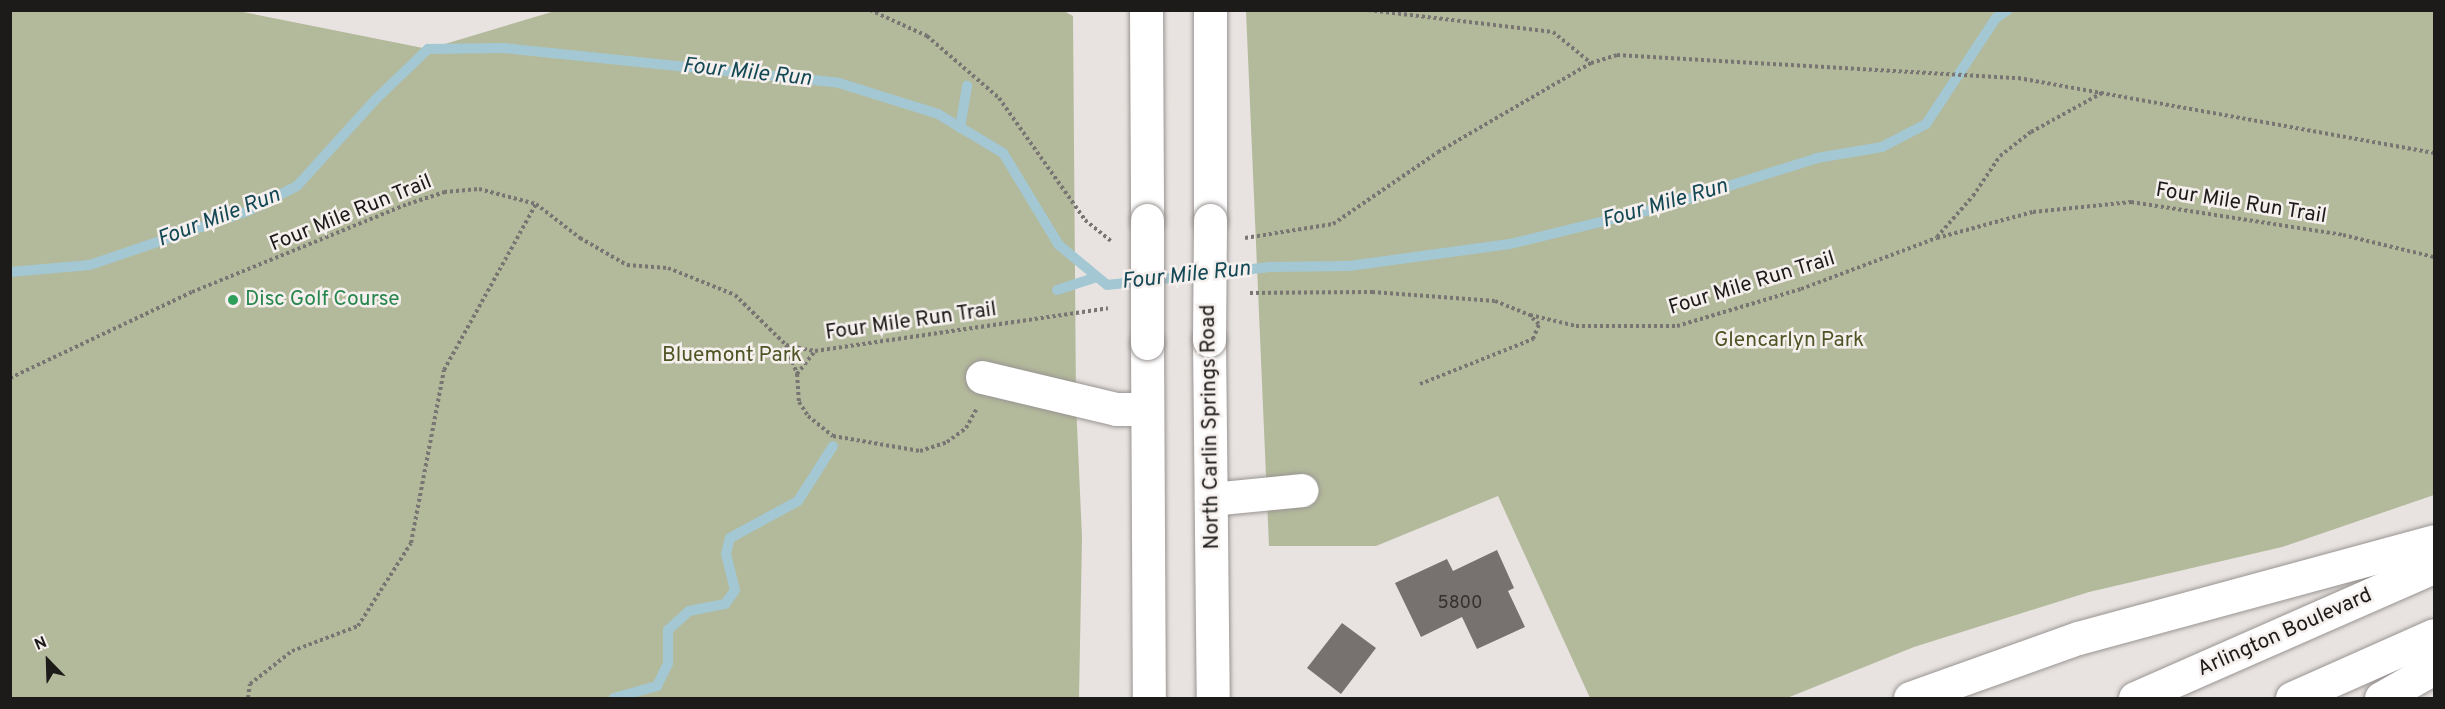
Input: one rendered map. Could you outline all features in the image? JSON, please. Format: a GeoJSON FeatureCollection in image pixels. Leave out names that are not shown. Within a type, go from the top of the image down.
{"type":"FeatureCollection","features":[{"type":"Feature","properties":{"kind":"main road"},"geometry":{"type":"LineString","coordinates":[[1146,10],[1149,699]]}},
{"type":"Feature","properties":{"kind":"main road","name":"North Carlin Springs Road"},"geometry":{"type":"LineString","coordinates":[[1210,10],[1209,340],[1213,699]]}},
{"type":"Feature","properties":{"kind":"main road"},"geometry":{"type":"LineString","coordinates":[[982,377],[1116,409],[1147,409]]}},
{"type":"Feature","properties":{"kind":"main road"},"geometry":{"type":"LineString","coordinates":[[1211,500],[1302,490]]}},
{"type":"Feature","properties":{"kind":"main road"},"geometry":{"type":"LineString","coordinates":[[1910,699],[2078,638],[2434,541]]}},
{"type":"Feature","properties":{"kind":"main road","name":"Arlington Boulevard"},"geometry":{"type":"LineString","coordinates":[[2135,699],[2434,567]]}},
{"type":"Feature","properties":{"kind":"main road"},"geometry":{"type":"LineString","coordinates":[[2292,699],[2434,635]]}},
{"type":"Feature","properties":{"kind":"main road"},"geometry":{"type":"LineString","coordinates":[[2381,699],[2434,668]]}},
{"type":"Feature","properties":{"kind":"path"},"geometry":{"type":"LineString","coordinates":[[870,10],[927,36],[999,98],[1085,220],[1111,241]]}},
{"type":"Feature","properties":{"kind":"path"},"geometry":{"type":"LineString","coordinates":[[1368,10],[1553,32],[1591,63]]}},
{"type":"Feature","properties":{"kind":"path"},"geometry":{"type":"LineString","coordinates":[[1245,238],[1333,224],[1438,152],[1591,63],[1617,55],[1915,70],[2018,78],[2434,153]]}},
{"type":"Feature","properties":{"kind":"path","name":"Four Mile Run Trail"},"geometry":{"type":"LineString","coordinates":[[1937,238],[1973,196],[2000,156],[2031,132],[2102,93]]}},
{"type":"Feature","properties":{"kind":"path","name":"Four Mile Run Trail"},"geometry":{"type":"LineString","coordinates":[[10,378],[192,292],[444,192],[479,189],[536,204],[580,238],[627,265],[668,268],[735,295],[786,345],[815,351],[1108,308]]}},
{"type":"Feature","properties":{"kind":"path","name":"Four Mile Run Trail"},"geometry":{"type":"LineString","coordinates":[[1251,293],[1372,292],[1495,301],[1530,315],[1576,326],[1677,326],[1801,289],[1937,238],[2033,212],[2131,202],[2343,235],[2434,257]]}},
{"type":"Feature","properties":{"kind":"path"},"geometry":{"type":"LineString","coordinates":[[248,699],[250,684],[292,651],[358,626],[411,543],[444,370],[536,204]]}},
{"type":"Feature","properties":{"kind":"path"},"geometry":{"type":"LineString","coordinates":[[1420,384],[1533,339],[1539,324],[1530,315]]}},
{"type":"Feature","properties":{"kind":"path"},"geometry":{"type":"LineString","coordinates":[[786,345],[797,374],[800,402],[808,416],[833,436],[920,451],[948,442],[966,428],[978,408],[982,377]]}},
{"type":"Feature","properties":{"kind":"path"},"geometry":{"type":"LineString","coordinates":[[797,374],[815,351]]}},
{"type":"Feature","properties":{"kind":"green space","name":"Bluemont Park"},"geometry":{"type":"Polygon","coordinates":[[[1062,10],[1073,16],[1076,403],[1082,537],[1079,698],[11,698],[10,11],[238,11],[428,49],[555,11],[1062,10]]]}},
{"type":"Feature","properties":{"kind":"green space","name":"Glencarlyn Park"},"geometry":{"type":"Polygon","coordinates":[[[1246,11],[2434,11],[2434,495],[2282,547],[2089,592],[1914,647],[1787,698],[1590,698],[1498,496],[1376,546],[1269,546],[1246,11]]]}},
{"type":"Feature","properties":{"kind":"building"},"geometry":{"type":"Polygon","coordinates":[[[1497,550],[1514,588],[1508,591],[1525,627],[1477,649],[1462,617],[1421,637],[1395,583],[1447,559],[1453,571],[1497,550]]]}},
{"type":"Feature","properties":{"kind":"building"},"geometry":{"type":"Polygon","coordinates":[[[1342,623],[1376,648],[1341,694],[1307,668],[1342,623]]]}},
{"type":"Feature","properties":{"kind":"waterway","name":"Four Mile Run"},"geometry":{"type":"LineString","coordinates":[[10,272],[90,265],[248,211],[297,186],[375,100],[428,49],[503,48],[839,83],[938,114],[1003,153],[1059,245],[1107,285],[1270,267],[1349,266],[1510,244],[1662,207],[1817,158],[1882,147],[1926,124],[1996,18],[2008,10]]}},
{"type":"Feature","properties":{"kind":"waterway"},"geometry":{"type":"LineString","coordinates":[[960,128],[967,86]]}},
{"type":"Feature","properties":{"kind":"waterway"},"geometry":{"type":"LineString","coordinates":[[1057,290],[1097,277]]}},
{"type":"Feature","properties":{"kind":"waterway"},"geometry":{"type":"LineString","coordinates":[[614,698],[657,686],[668,663],[668,630],[689,611],[725,604],[735,590],[726,554],[730,538],[798,501],[833,446]]}},
{"type":"Feature","properties":{"kind":"place","name":"Disc Golf Course"},"geometry":{"type":"Point","coordinates":[233,300]}}]}
